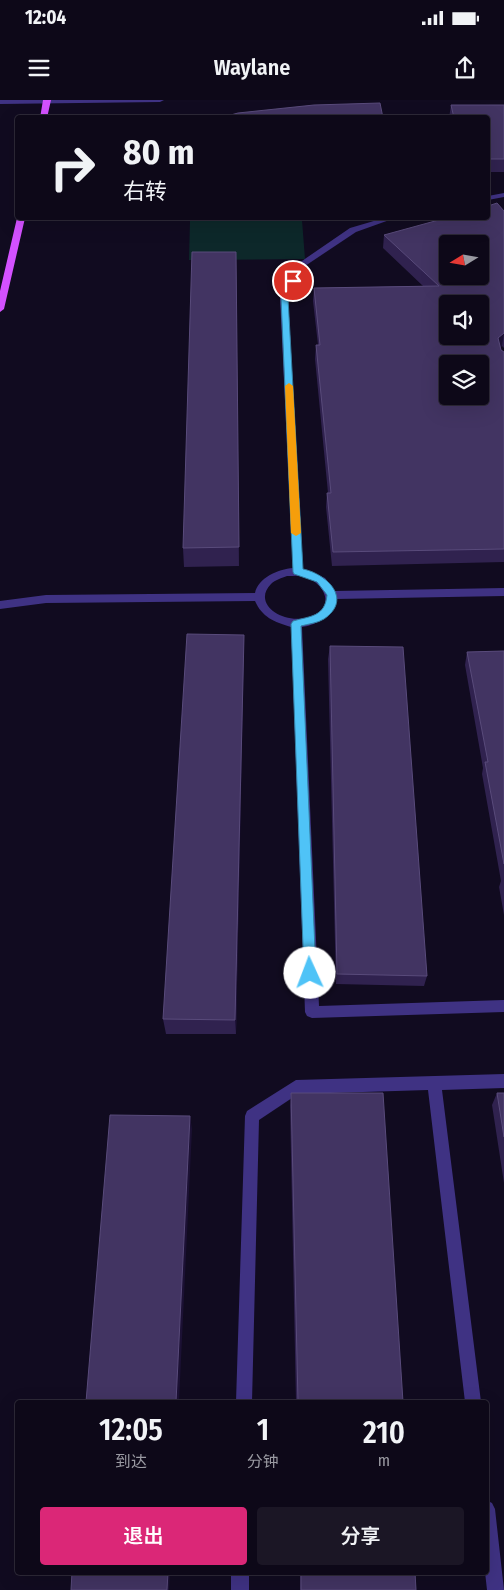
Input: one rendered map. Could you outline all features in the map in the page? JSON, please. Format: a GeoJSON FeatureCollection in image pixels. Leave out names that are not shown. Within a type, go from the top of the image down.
{"type":"FeatureCollection","features":[{"type":"Feature","properties":{"kind":"main road"},"geometry":{"type":"LineString","coordinates":[[44,115],[47,101]]}},
{"type":"Feature","properties":{"kind":"main road"},"geometry":{"type":"LineString","coordinates":[[0,309],[21,220]]}},
{"type":"Feature","properties":{"kind":"street"},"geometry":{"type":"LineString","coordinates":[[0,102],[160,100]]}},
{"type":"Feature","properties":{"kind":"street"},"geometry":{"type":"LineString","coordinates":[[490,198],[504,195]]}},
{"type":"Feature","properties":{"kind":"street"},"geometry":{"type":"LineString","coordinates":[[298,572],[284,298],[302,265],[353,230],[385,220]]}},
{"type":"Feature","properties":{"kind":"street"},"geometry":{"type":"LineString","coordinates":[[298,572],[310,574],[320,579],[328,586],[332,595],[331,604],[327,611],[319,618],[296,624],[274,619],[266,613],[260,605],[258,598],[260,589],[266,581],[275,575],[298,572]]}},
{"type":"Feature","properties":{"kind":"street"},"geometry":{"type":"LineString","coordinates":[[332,595],[504,592]]}},
{"type":"Feature","properties":{"kind":"street"},"geometry":{"type":"LineString","coordinates":[[0,606],[46,599],[258,598]]}},
{"type":"Feature","properties":{"kind":"street"},"geometry":{"type":"LineString","coordinates":[[296,624],[312,1012],[504,1006]]}},
{"type":"Feature","properties":{"kind":"street"},"geometry":{"type":"LineString","coordinates":[[244,1400],[252,1116],[296,1087],[504,1081]]}},
{"type":"Feature","properties":{"kind":"street"},"geometry":{"type":"LineString","coordinates":[[434,1083],[473,1400]]}},
{"type":"Feature","properties":{"kind":"street"},"geometry":{"type":"LineString","coordinates":[[489,1533],[496,1590]]}},
{"type":"Feature","properties":{"kind":"street"},"geometry":{"type":"LineString","coordinates":[[240,1575],[240,1590]]}},
{"type":"Feature","properties":{"kind":"green space"},"geometry":{"type":"Polygon","coordinates":[[[302,220],[305,259],[189,260],[190,221],[302,220]]]}},
{"type":"Feature","properties":{"kind":"building"},"geometry":{"type":"Polygon","coordinates":[[[380,103],[382,115],[231,115],[238,113],[314,105],[380,103]]]}},
{"type":"Feature","properties":{"kind":"building"},"geometry":{"type":"Polygon","coordinates":[[[451,105],[504,105],[504,159],[490,159],[490,115],[453,115],[451,105]]]}},
{"type":"Feature","properties":{"kind":"building"},"geometry":{"type":"Polygon","coordinates":[[[497,203],[504,211],[504,333],[498,338],[501,350],[504,352],[504,549],[333,552],[327,493],[331,493],[316,345],[320,345],[314,288],[439,286],[384,235],[439,220],[490,220],[490,205],[497,203]]]}},
{"type":"Feature","properties":{"kind":"building"},"geometry":{"type":"Polygon","coordinates":[[[192,252],[236,252],[239,547],[183,548],[192,252]]]}},
{"type":"Feature","properties":{"kind":"building"},"geometry":{"type":"Polygon","coordinates":[[[187,634],[244,635],[235,1020],[163,1019],[187,634]]]}},
{"type":"Feature","properties":{"kind":"building"},"geometry":{"type":"Polygon","coordinates":[[[330,646],[403,647],[427,976],[337,974],[330,646]]]}},
{"type":"Feature","properties":{"kind":"building"},"geometry":{"type":"Polygon","coordinates":[[[504,651],[504,864],[485,762],[488,762],[467,652],[504,651]]]}},
{"type":"Feature","properties":{"kind":"building"},"geometry":{"type":"Polygon","coordinates":[[[291,1093],[383,1093],[403,1400],[298,1400],[291,1093]]]}},
{"type":"Feature","properties":{"kind":"building"},"geometry":{"type":"Polygon","coordinates":[[[497,1093],[504,1093],[504,1137],[497,1093]]]}},
{"type":"Feature","properties":{"kind":"building"},"geometry":{"type":"Polygon","coordinates":[[[110,1115],[190,1116],[176,1400],[86,1400],[110,1115]]]}},
{"type":"Feature","properties":{"kind":"building"},"geometry":{"type":"Polygon","coordinates":[[[72,1575],[168,1575],[167,1590],[71,1590],[72,1575]]]}},
{"type":"Feature","properties":{"kind":"building"},"geometry":{"type":"Polygon","coordinates":[[[301,1575],[415,1575],[416,1590],[301,1590],[301,1575]]]}},
{"type":"Feature","properties":{"kind":"slow traffic"},"geometry":{"type":"LineString","coordinates":[[289,386],[296,533]]}},
{"type":"Feature","properties":{"kind":"route"},"geometry":{"type":"LineString","coordinates":[[293,281],[284,298],[298,572],[310,574],[320,579],[328,586],[332,595],[331,604],[327,611],[319,618],[296,624],[310,973]]}}]}
